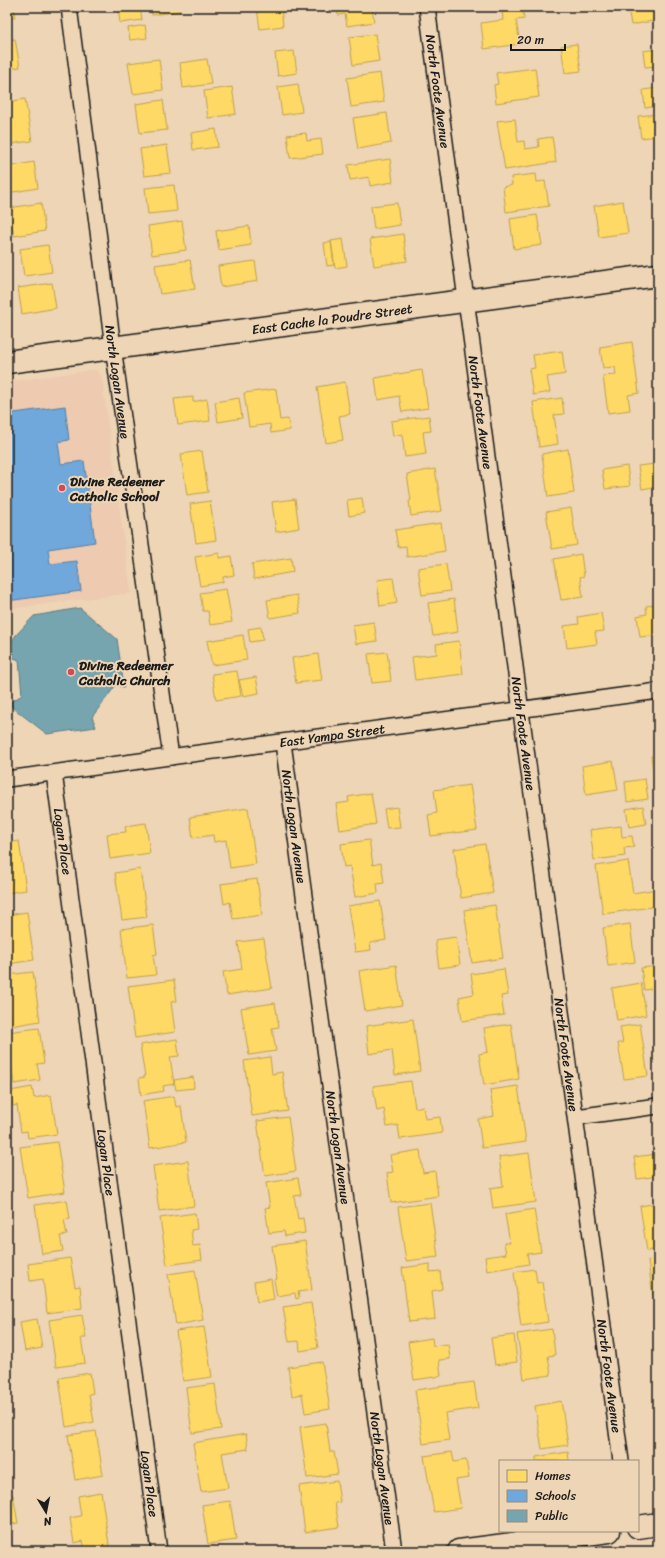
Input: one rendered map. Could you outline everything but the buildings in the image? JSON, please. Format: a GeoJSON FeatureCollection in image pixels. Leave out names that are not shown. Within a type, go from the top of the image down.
{"type":"FeatureCollection","features":[{"type":"Feature","properties":{"kind":"street","name":"North Logan Avenue"},"geometry":{"type":"LineString","coordinates":[[69,7],[113,348],[171,757]]}},
{"type":"Feature","properties":{"kind":"street","name":"North Foote Avenue"},"geometry":{"type":"LineString","coordinates":[[427,7],[621,1460]]}},
{"type":"Feature","properties":{"kind":"street","name":"East Cache la Poudre Street"},"geometry":{"type":"LineString","coordinates":[[7,362],[658,275]]}},
{"type":"Feature","properties":{"kind":"street","name":"East Yampa Street"},"geometry":{"type":"LineString","coordinates":[[7,779],[283,743],[658,691]]}},
{"type":"Feature","properties":{"kind":"street","name":"North Logan Avenue"},"geometry":{"type":"LineString","coordinates":[[283,743],[394,1551]]}},
{"type":"Feature","properties":{"kind":"street","name":"Logan Place"},"geometry":{"type":"LineString","coordinates":[[54,773],[159,1551]]}},
{"type":"Feature","properties":{"kind":"street"},"geometry":{"type":"LineString","coordinates":[[576,1117],[658,1106]]}},
{"type":"Feature","properties":{"kind":"street"},"geometry":{"type":"LineString","coordinates":[[639,1527],[658,1524]]}},
{"type":"Feature","properties":{"kind":"street"},"geometry":{"type":"LineString","coordinates":[[459,1551],[602,1532]]}},
{"type":"Feature","properties":{"kind":"shaded area","name":"Divine Redeemer Catholic School"},"geometry":{"type":"Polygon","coordinates":[[[93,370],[99,373],[102,380],[131,593],[7,609],[7,382],[93,370]]]}},
{"type":"Feature","properties":{"kind":"place","name":"Divine Redeemer Catholic School"},"geometry":{"type":"Point","coordinates":[62,488]}},
{"type":"Feature","properties":{"kind":"place","name":"Divine Redeemer Catholic Church"},"geometry":{"type":"Point","coordinates":[71,672]}}]}
